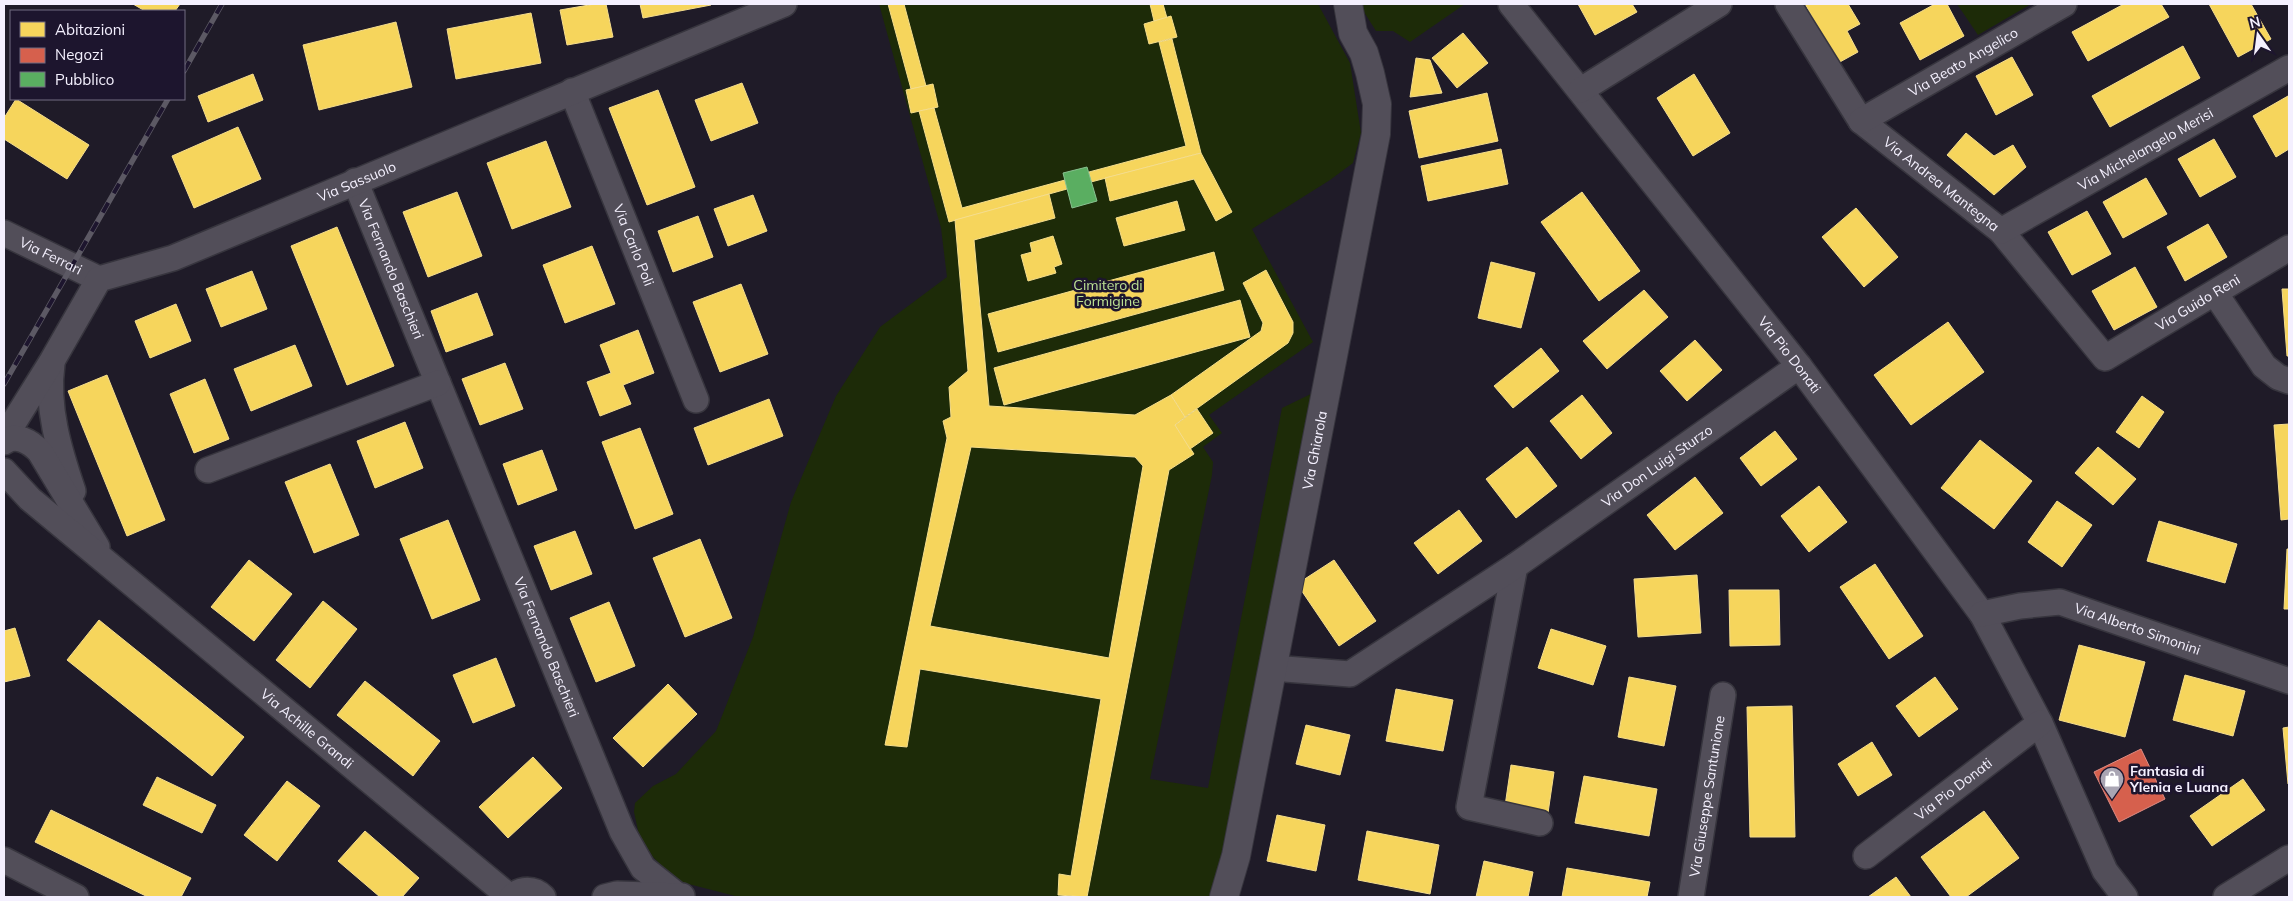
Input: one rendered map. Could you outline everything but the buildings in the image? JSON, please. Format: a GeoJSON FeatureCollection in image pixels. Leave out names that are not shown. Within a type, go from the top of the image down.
{"type":"FeatureCollection","features":[{"type":"Feature","properties":{"kind":"street","name":"Via Sassuolo"},"geometry":{"type":"LineString","coordinates":[[99,279],[173,258],[784,4]]}},
{"type":"Feature","properties":{"kind":"street"},"geometry":{"type":"LineString","coordinates":[[1335,4],[1353,33]]}},
{"type":"Feature","properties":{"kind":"street","name":"Via Ghiarola"},"geometry":{"type":"LineString","coordinates":[[1224,897],[1236,856],[1376,134],[1377,104],[1364,53],[1353,33],[1348,4]]}},
{"type":"Feature","properties":{"kind":"street","name":"Via Pio Donati"},"geometry":{"type":"LineString","coordinates":[[1511,4],[1799,366],[1982,614],[2040,723],[2105,871],[2125,897]]}},
{"type":"Feature","properties":{"kind":"street"},"geometry":{"type":"LineString","coordinates":[[1581,90],[1719,4]]}},
{"type":"Feature","properties":{"kind":"street","name":"Via Andrea Mantegna"},"geometry":{"type":"LineString","coordinates":[[1788,4],[1861,121],[2001,231],[2105,358]]}},
{"type":"Feature","properties":{"kind":"street","name":"Via Beato Angelico"},"geometry":{"type":"LineString","coordinates":[[1861,121],[2064,4]]}},
{"type":"Feature","properties":{"kind":"street","name":"Via Michelangelo Merisi"},"geometry":{"type":"LineString","coordinates":[[2001,231],[2289,68]]}},
{"type":"Feature","properties":{"kind":"street","name":"Via Carlo Poli"},"geometry":{"type":"LineString","coordinates":[[572,91],[696,400]]}},
{"type":"Feature","properties":{"kind":"street","name":"Via Fernando Baschieri"},"geometry":{"type":"LineString","coordinates":[[355,181],[622,831],[643,868],[681,896]]}},
{"type":"Feature","properties":{"kind":"street","name":"Via Ferrari"},"geometry":{"type":"LineString","coordinates":[[4,233],[99,279]]}},
{"type":"Feature","properties":{"kind":"street","name":"Via Guido Reni"},"geometry":{"type":"LineString","coordinates":[[2105,358],[2289,248]]}},
{"type":"Feature","properties":{"kind":"street"},"geometry":{"type":"LineString","coordinates":[[4,438],[52,361],[99,279]]}},
{"type":"Feature","properties":{"kind":"street"},"geometry":{"type":"LineString","coordinates":[[2215,293],[2264,366],[2278,377],[2289,381]]}},
{"type":"Feature","properties":{"kind":"street","name":"Via Achille Grandi"},"geometry":{"type":"LineString","coordinates":[[52,361],[49,387],[52,415],[82,520]]}},
{"type":"Feature","properties":{"kind":"street","name":"Via Don Luigi Sturzo"},"geometry":{"type":"LineString","coordinates":[[1272,668],[1350,674],[1515,566],[1799,366]]}},
{"type":"Feature","properties":{"kind":"street"},"geometry":{"type":"LineString","coordinates":[[208,470],[438,383]]}},
{"type":"Feature","properties":{"kind":"street","name":"Via Achille Grandi"},"geometry":{"type":"LineString","coordinates":[[4,442],[7,440],[21,440],[34,446],[82,520],[104,560]]}},
{"type":"Feature","properties":{"kind":"street","name":"Via Achille Grandi"},"geometry":{"type":"LineString","coordinates":[[4,471],[30,498],[511,897]]}},
{"type":"Feature","properties":{"kind":"street","name":"Via Achille Grandi"},"geometry":{"type":"LineString","coordinates":[[4,496],[27,502],[46,511]]}},
{"type":"Feature","properties":{"kind":"street"},"geometry":{"type":"LineString","coordinates":[[1515,566],[1469,807],[1540,822]]}},
{"type":"Feature","properties":{"kind":"street","name":"Via Alberto Simonini"},"geometry":{"type":"LineString","coordinates":[[1982,614],[2020,606],[2060,602],[2289,681]]}},
{"type":"Feature","properties":{"kind":"street","name":"Via Giuseppe Santunione"},"geometry":{"type":"LineString","coordinates":[[1691,897],[1723,695]]}},
{"type":"Feature","properties":{"kind":"street","name":"Via Pio Donati"},"geometry":{"type":"LineString","coordinates":[[1866,856],[2040,723]]}},
{"type":"Feature","properties":{"kind":"street"},"geometry":{"type":"LineString","coordinates":[[2226,897],[2289,858]]}},
{"type":"Feature","properties":{"kind":"street"},"geometry":{"type":"LineString","coordinates":[[4,860],[76,897]]}},
{"type":"Feature","properties":{"kind":"street"},"geometry":{"type":"LineString","coordinates":[[511,897],[528,890],[543,897]]}},
{"type":"Feature","properties":{"kind":"street"},"geometry":{"type":"LineString","coordinates":[[605,897],[616,894],[681,896]]}},
{"type":"Feature","properties":{"kind":"green space","name":"Cimitero di Formigine"},"geometry":{"type":"Polygon","coordinates":[[[879,4],[1318,4],[1350,63],[1361,133],[1353,163],[1330,180],[1252,229],[1313,342],[1209,415],[1222,433],[1203,447],[1213,462],[1212,475],[1150,779],[1208,788],[1282,408],[1317,391],[1213,897],[739,897],[677,881],[653,857],[639,835],[634,812],[635,803],[653,786],[676,774],[716,731],[753,637],[791,502],[836,396],[880,327],[947,277],[941,228],[879,4]]]}},
{"type":"Feature","properties":{"kind":"green space"},"geometry":{"type":"Polygon","coordinates":[[[1359,4],[1465,4],[1410,42],[1393,31],[1376,31],[1359,4]]]}},
{"type":"Feature","properties":{"kind":"green space"},"geometry":{"type":"Polygon","coordinates":[[[1957,4],[2031,4],[1978,35],[1957,4]]]}},
{"type":"Feature","properties":{"kind":"railway"},"geometry":{"type":"LineString","coordinates":[[185,69],[222,4]]}},
{"type":"Feature","properties":{"kind":"railway"},"geometry":{"type":"LineString","coordinates":[[4,384],[167,100]]}},
{"type":"Feature","properties":{"kind":"place","name":"Fantasia di Ylenia e Luana"},"geometry":{"type":"Point","coordinates":[2112,800]}}]}
